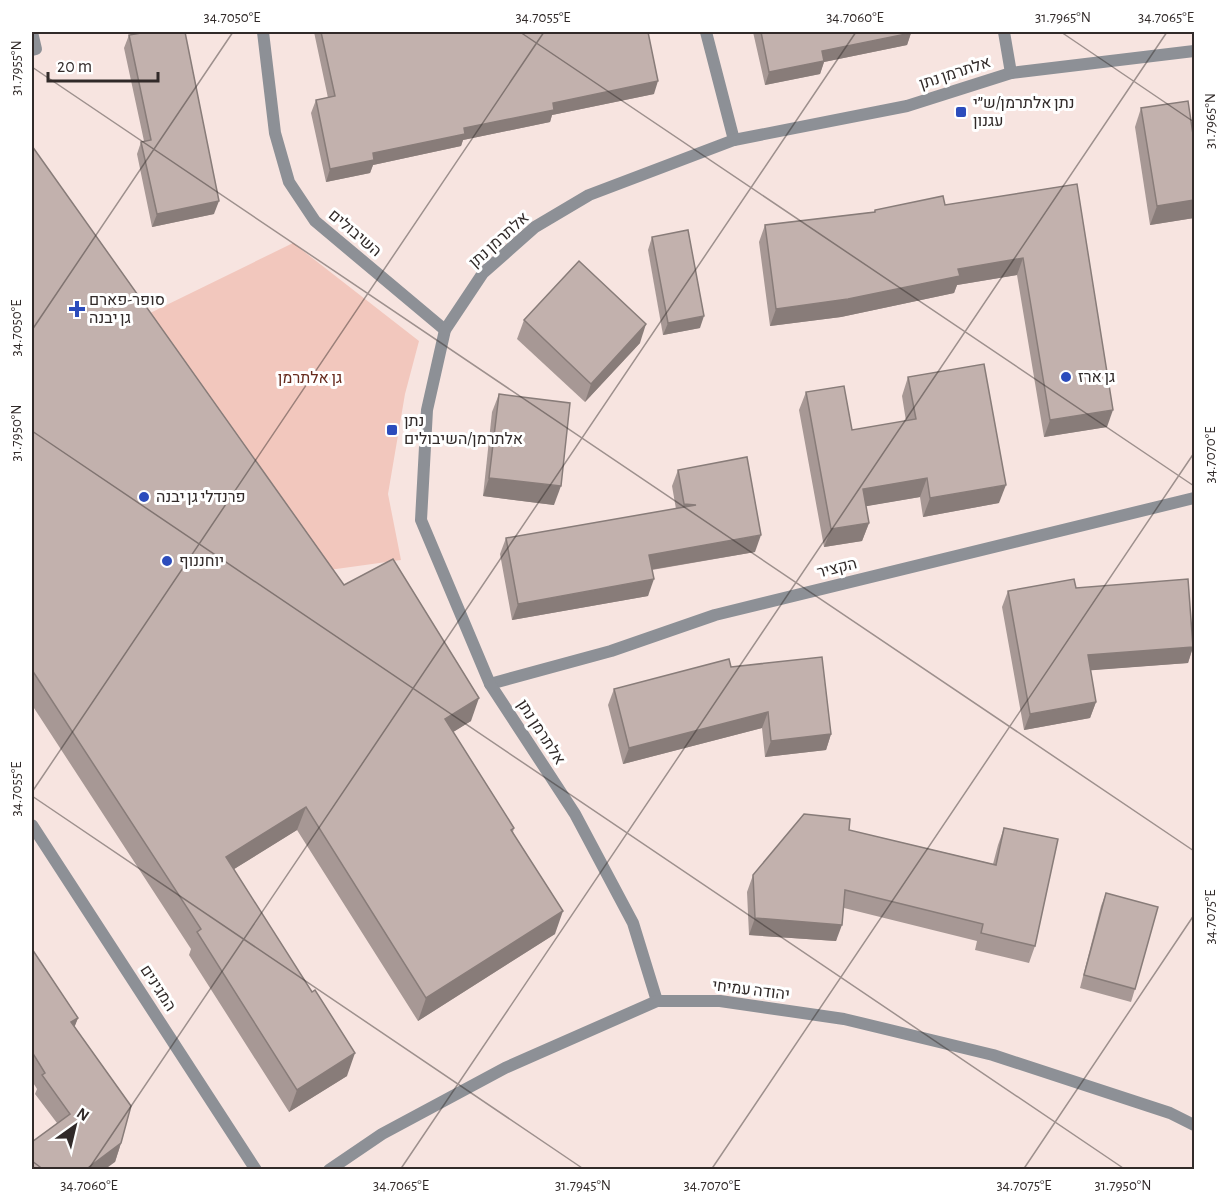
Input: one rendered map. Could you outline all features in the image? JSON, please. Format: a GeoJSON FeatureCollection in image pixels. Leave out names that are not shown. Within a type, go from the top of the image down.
{"type":"FeatureCollection","features":[{"type":"Feature","properties":{"kind":"street"},"geometry":{"type":"LineString","coordinates":[[32,32],[36,49],[32,50]]}},
{"type":"Feature","properties":{"kind":"street","name":"השיבולים"},"geometry":{"type":"LineString","coordinates":[[263,32],[275,133],[289,182],[315,221],[445,330]]}},
{"type":"Feature","properties":{"kind":"street"},"geometry":{"type":"LineString","coordinates":[[706,32],[734,140]]}},
{"type":"Feature","properties":{"kind":"street"},"geometry":{"type":"LineString","coordinates":[[1004,32],[1011,72]]}},
{"type":"Feature","properties":{"kind":"street","name":"אלתרמן נתן"},"geometry":{"type":"LineString","coordinates":[[657,1001],[633,923],[575,814],[490,684],[421,520],[427,410],[445,330],[483,273],[535,227],[589,195],[734,140],[907,106],[1011,72],[1194,51]]}},
{"type":"Feature","properties":{"kind":"street","name":"הקציר"},"geometry":{"type":"LineString","coordinates":[[490,684],[611,651],[715,615],[1194,498]]}},
{"type":"Feature","properties":{"kind":"street","name":"המגינים"},"geometry":{"type":"LineString","coordinates":[[32,825],[256,1170]]}},
{"type":"Feature","properties":{"kind":"street","name":"יהודה עמיחי"},"geometry":{"type":"LineString","coordinates":[[329,1170],[381,1134],[505,1068],[657,1001],[720,1002],[844,1019],[993,1055],[1170,1113],[1194,1125]]}},
{"type":"Feature","properties":{"kind":"green space","name":"גן אלתרמן"},"geometry":{"type":"Polygon","coordinates":[[[293,243],[419,341],[405,394],[388,494],[401,560],[329,570],[144,316],[293,243]]]}},
{"type":"Feature","properties":{"kind":"building"},"geometry":{"type":"Polygon","coordinates":[[[147,32],[185,32],[219,201],[157,214],[141,142],[151,140],[129,35],[147,32]]]}},
{"type":"Feature","properties":{"kind":"building"},"geometry":{"type":"Polygon","coordinates":[[[321,32],[648,32],[658,81],[553,103],[554,110],[464,128],[465,134],[373,153],[374,160],[330,169],[316,100],[335,96],[321,32]]]}},
{"type":"Feature","properties":{"kind":"building"},"geometry":{"type":"Polygon","coordinates":[[[761,32],[911,33],[822,51],[824,61],[769,72],[761,32]]]}},
{"type":"Feature","properties":{"kind":"building"},"geometry":{"type":"Polygon","coordinates":[[[1188,101],[1194,141],[1194,200],[1157,206],[1141,108],[1188,101]]]}},
{"type":"Feature","properties":{"kind":"building","name":"פרנדלי גן יבנה"},"geometry":{"type":"Polygon","coordinates":[[[32,146],[344,585],[393,559],[479,698],[445,719],[514,828],[511,830],[563,911],[426,998],[306,807],[226,857],[312,992],[315,990],[355,1053],[297,1090],[197,932],[201,929],[32,670],[32,146]]]}},
{"type":"Feature","properties":{"kind":"building"},"geometry":{"type":"Polygon","coordinates":[[[1077,184],[1113,410],[1050,420],[1023,258],[958,269],[960,276],[848,299],[776,309],[765,225],[875,212],[875,210],[943,196],[945,205],[1077,184]]]}},
{"type":"Feature","properties":{"kind":"building"},"geometry":{"type":"Polygon","coordinates":[[[688,230],[704,316],[668,323],[652,237],[688,230]]]}},
{"type":"Feature","properties":{"kind":"building"},"geometry":{"type":"Polygon","coordinates":[[[579,261],[646,324],[591,384],[524,320],[579,261]]]}},
{"type":"Feature","properties":{"kind":"building"},"geometry":{"type":"Polygon","coordinates":[[[984,364],[1006,485],[930,498],[927,478],[863,489],[869,523],[831,529],[806,392],[844,386],[852,430],[916,419],[908,377],[984,364]]]}},
{"type":"Feature","properties":{"kind":"building"},"geometry":{"type":"Polygon","coordinates":[[[499,394],[570,403],[561,486],[489,478],[499,394]]]}},
{"type":"Feature","properties":{"kind":"building"},"geometry":{"type":"Polygon","coordinates":[[[747,457],[761,535],[649,555],[654,579],[518,604],[506,538],[696,505],[684,504],[678,470],[747,457]]]}},
{"type":"Feature","properties":{"kind":"building"},"geometry":{"type":"Polygon","coordinates":[[[1074,579],[1076,588],[1188,579],[1193,647],[1088,655],[1096,702],[1030,714],[1008,591],[1074,579]]]}},
{"type":"Feature","properties":{"kind":"building"},"geometry":{"type":"Polygon","coordinates":[[[822,657],[831,734],[771,741],[768,712],[629,748],[614,689],[729,659],[731,667],[822,657]]]}},
{"type":"Feature","properties":{"kind":"building"},"geometry":{"type":"Polygon","coordinates":[[[804,814],[850,819],[849,830],[996,865],[1004,828],[1058,839],[1035,946],[981,933],[983,924],[845,890],[842,925],[755,918],[753,875],[804,814]]]}},
{"type":"Feature","properties":{"kind":"building"},"geometry":{"type":"Polygon","coordinates":[[[1106,893],[1158,907],[1135,989],[1084,975],[1106,893]]]}},
{"type":"Feature","properties":{"kind":"building"},"geometry":{"type":"Polygon","coordinates":[[[32,949],[78,1018],[71,1022],[131,1106],[121,1143],[85,1170],[32,1170],[32,1142],[70,1114],[42,1075],[45,1073],[32,1052],[32,949]]]}},
{"type":"Feature","properties":{"kind":"place","name":"נתן אלתרמן/ש״י עגנון"},"geometry":{"type":"Point","coordinates":[961,112]}},
{"type":"Feature","properties":{"kind":"place","name":"סופר-פארם גן יבנה"},"geometry":{"type":"Point","coordinates":[77,309]}},
{"type":"Feature","properties":{"kind":"place","name":"גן ארז"},"geometry":{"type":"Point","coordinates":[1066,377]}},
{"type":"Feature","properties":{"kind":"place","name":"נתן אלתרמן/השיבולים"},"geometry":{"type":"Point","coordinates":[392,430]}},
{"type":"Feature","properties":{"kind":"place","name":"פרנדלי גן יבנה"},"geometry":{"type":"Point","coordinates":[144,497]}},
{"type":"Feature","properties":{"kind":"place","name":"יוחננוף"},"geometry":{"type":"Point","coordinates":[167,561]}}]}
